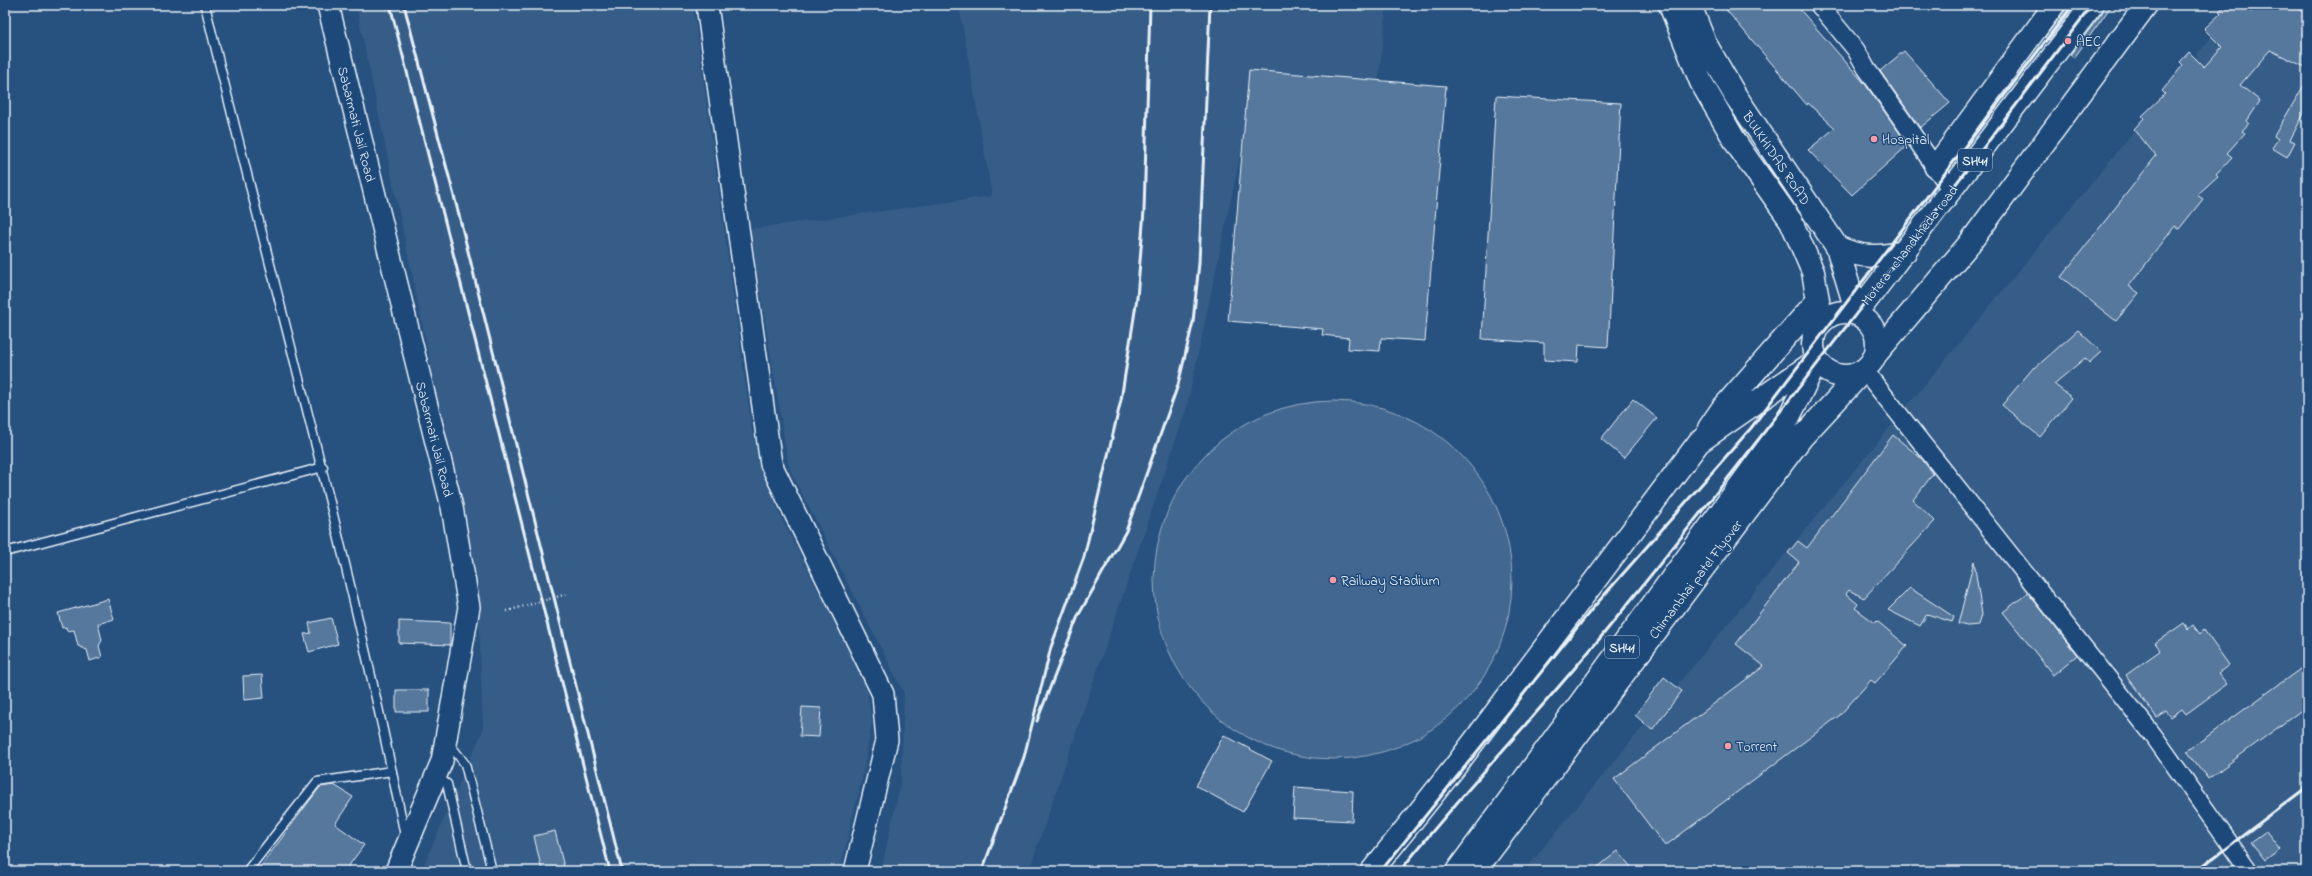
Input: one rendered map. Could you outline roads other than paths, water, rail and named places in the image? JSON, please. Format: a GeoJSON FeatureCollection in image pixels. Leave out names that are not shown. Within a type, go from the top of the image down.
{"type":"FeatureCollection","features":[{"type":"Feature","properties":{"kind":"main road"},"geometry":{"type":"LineString","coordinates":[[1670,5],[1701,82],[1738,146],[1791,221],[1813,272],[1818,300],[1813,347],[1817,360],[1826,370],[1838,376],[1852,376],[1864,370],[1872,363],[1877,353],[1969,244],[2146,5]]}},
{"type":"Feature","properties":{"kind":"main road","name":"BULKHIDAS ROAD"},"geometry":{"type":"LineString","coordinates":[[1690,5],[1705,42],[1735,95],[1837,247],[1856,313]]}},
{"type":"Feature","properties":{"kind":"main road","name":"Motera- chandkheda road"},"geometry":{"type":"LineString","coordinates":[[1856,313],[1952,191],[2092,5]]}},
{"type":"Feature","properties":{"kind":"main road"},"geometry":{"type":"LineString","coordinates":[[1837,247],[1862,256],[1886,256],[1905,252]]}},
{"type":"Feature","properties":{"kind":"main road"},"geometry":{"type":"LineString","coordinates":[[1372,871],[1454,768],[1699,442],[1722,409],[1818,300]]}},
{"type":"Feature","properties":{"kind":"main road"},"geometry":{"type":"LineString","coordinates":[[1814,334],[1821,322],[1831,314],[1844,311],[1856,313],[1867,319],[1875,329],[1878,341],[1877,353]]}},
{"type":"Feature","properties":{"kind":"main road"},"geometry":{"type":"LineString","coordinates":[[1699,442],[1817,360]]}},
{"type":"Feature","properties":{"kind":"main road","name":"Chimanbhai patel Flyover"},"geometry":{"type":"LineString","coordinates":[[1475,871],[1794,430],[1817,360]]}},
{"type":"Feature","properties":{"kind":"main road","name":"Chimanbhai patel Flyover"},"geometry":{"type":"LineString","coordinates":[[1457,871],[1794,430],[1864,370]]}},
{"type":"Feature","properties":{"kind":"street","name":"Sabarmati Jail Road"},"geometry":{"type":"LineString","coordinates":[[328,5],[452,507],[469,607],[442,761],[396,871]]}},
{"type":"Feature","properties":{"kind":"street"},"geometry":{"type":"LineString","coordinates":[[708,5],[770,464],[883,694],[887,740],[854,871]]}},
{"type":"Feature","properties":{"kind":"street"},"geometry":{"type":"LineString","coordinates":[[1819,5],[1856,50],[1866,68],[1952,191]]}},
{"type":"Feature","properties":{"kind":"street"},"geometry":{"type":"LineString","coordinates":[[1935,167],[2054,5]]}},
{"type":"Feature","properties":{"kind":"street"},"geometry":{"type":"LineString","coordinates":[[1864,370],[2153,735],[2250,871]]}},
{"type":"Feature","properties":{"kind":"lane"},"geometry":{"type":"LineString","coordinates":[[205,5],[246,178],[322,467],[392,771],[407,845]]}},
{"type":"Feature","properties":{"kind":"lane"},"geometry":{"type":"LineString","coordinates":[[5,552],[322,467]]}},
{"type":"Feature","properties":{"kind":"lane"},"geometry":{"type":"LineString","coordinates":[[446,738],[465,764],[492,871]]}},
{"type":"Feature","properties":{"kind":"lane"},"geometry":{"type":"LineString","coordinates":[[247,871],[317,782],[392,771]]}},
{"type":"Feature","properties":{"kind":"lane"},"geometry":{"type":"LineString","coordinates":[[436,775],[447,784],[467,871]]}},
{"type":"Feature","properties":{"kind":"railway"},"geometry":{"type":"LineString","coordinates":[[390,5],[610,871]]}},
{"type":"Feature","properties":{"kind":"railway"},"geometry":{"type":"LineString","coordinates":[[404,5],[459,215],[622,871]]}},
{"type":"Feature","properties":{"kind":"railway"},"geometry":{"type":"LineString","coordinates":[[982,871],[1024,757],[1051,647],[1084,557],[1121,400],[1137,298],[1144,211],[1150,5]]}},
{"type":"Feature","properties":{"kind":"railway"},"geometry":{"type":"LineString","coordinates":[[1037,721],[1078,616],[1126,531],[1178,385],[1193,322],[1199,263],[1210,5]]}},
{"type":"Feature","properties":{"kind":"railway"},"geometry":{"type":"LineString","coordinates":[[1381,871],[1592,609],[1751,428],[2073,5]]}},
{"type":"Feature","properties":{"kind":"railway"},"geometry":{"type":"LineString","coordinates":[[1400,871],[1452,808],[1588,653],[1675,545],[1855,315],[2092,5]]}},
{"type":"Feature","properties":{"kind":"railway"},"geometry":{"type":"LineString","coordinates":[[2196,871],[2307,787]]}},
{"type":"Feature","properties":{"kind":"place","name":"AEC"},"geometry":{"type":"Point","coordinates":[2068,41]}},
{"type":"Feature","properties":{"kind":"place","name":"Hospital"},"geometry":{"type":"Point","coordinates":[1874,139]}},
{"type":"Feature","properties":{"kind":"place","name":"Railway Stadium"},"geometry":{"type":"Point","coordinates":[1333,580]}},
{"type":"Feature","properties":{"kind":"place","name":"Torrent"},"geometry":{"type":"Point","coordinates":[1728,746]}}]}
